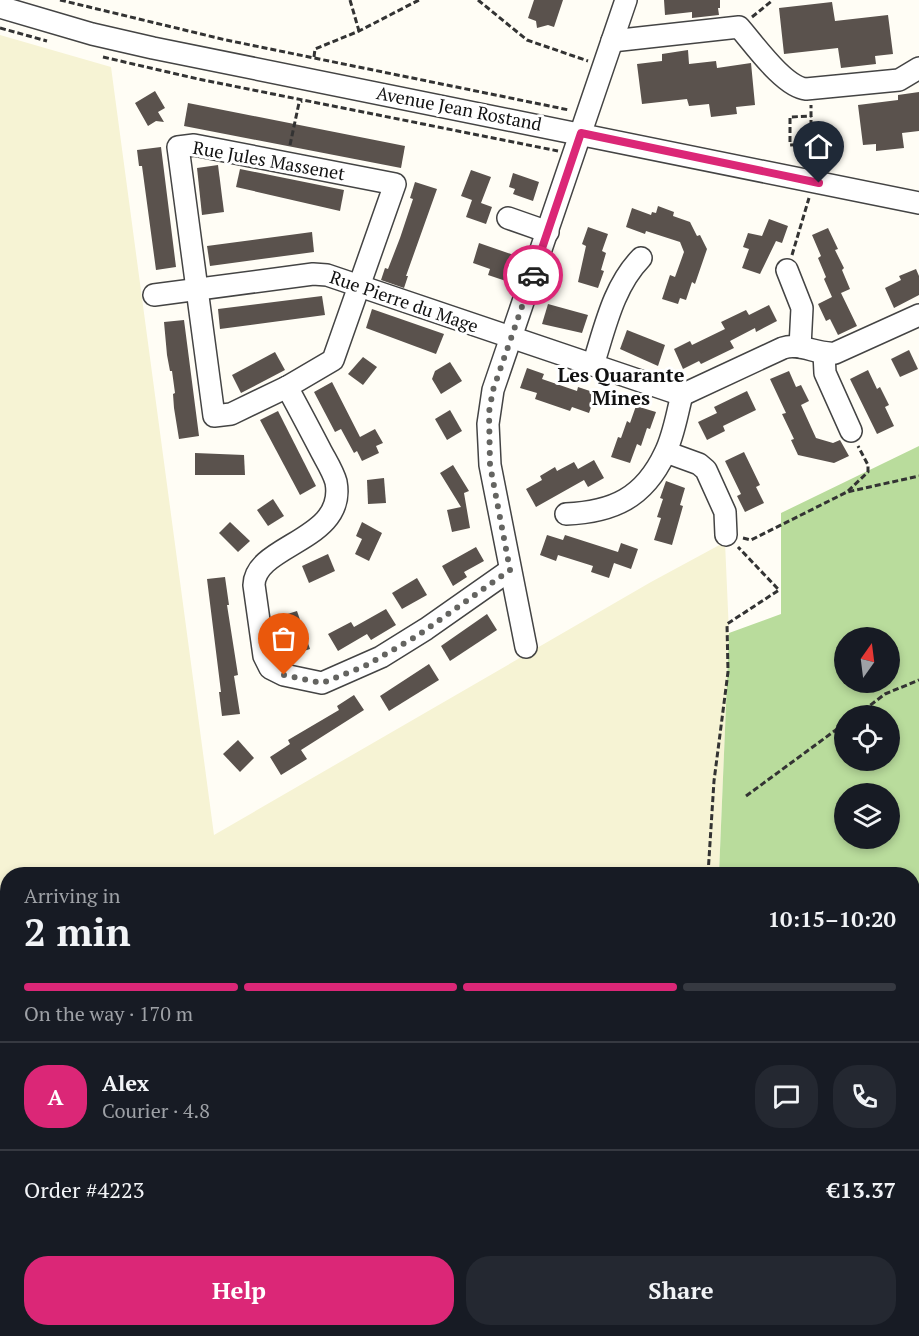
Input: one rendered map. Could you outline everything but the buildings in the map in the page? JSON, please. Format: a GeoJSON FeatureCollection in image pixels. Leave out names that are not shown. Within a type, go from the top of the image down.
{"type":"FeatureCollection","features":[{"type":"Feature","properties":{"kind":"street"},"geometry":{"type":"LineString","coordinates":[[526,647],[491,472],[488,439],[490,401],[626,0]]}},
{"type":"Feature","properties":{"kind":"street","name":"Avenue Jean Rostand"},"geometry":{"type":"LineString","coordinates":[[0,7],[110,38],[308,79],[584,124],[803,172],[919,202]]}},
{"type":"Feature","properties":{"kind":"street"},"geometry":{"type":"LineString","coordinates":[[612,41],[739,27],[787,81],[800,89],[899,80],[919,68]]}},
{"type":"Feature","properties":{"kind":"street","name":"Rue Jules Massenet"},"geometry":{"type":"LineString","coordinates":[[197,290],[178,147],[194,145],[395,184],[359,286]]}},
{"type":"Feature","properties":{"kind":"street"},"geometry":{"type":"LineString","coordinates":[[508,218],[548,232]]}},
{"type":"Feature","properties":{"kind":"street"},"geometry":{"type":"LineString","coordinates":[[593,365],[620,286],[628,272],[641,258]]}},
{"type":"Feature","properties":{"kind":"street"},"geometry":{"type":"LineString","coordinates":[[787,270],[802,308],[800,347]]}},
{"type":"Feature","properties":{"kind":"street","name":"Rue Pierre du Mage"},"geometry":{"type":"LineString","coordinates":[[154,295],[313,274],[327,275],[682,395]]}},
{"type":"Feature","properties":{"kind":"street"},"geometry":{"type":"LineString","coordinates":[[197,290],[214,416],[231,414],[329,364],[336,356],[359,286]]}},
{"type":"Feature","properties":{"kind":"street"},"geometry":{"type":"LineString","coordinates":[[566,514],[604,510],[624,501],[644,484],[666,452],[682,395],[783,348],[800,347],[824,353],[840,352],[919,315]]}},
{"type":"Feature","properties":{"kind":"street"},"geometry":{"type":"LineString","coordinates":[[824,353],[825,373],[851,431]]}},
{"type":"Feature","properties":{"kind":"street"},"geometry":{"type":"LineString","coordinates":[[287,387],[333,475],[336,496],[331,511],[321,526],[263,565],[256,574],[254,585],[264,656],[270,668],[284,675],[322,683],[356,670],[417,636],[510,570]]}},
{"type":"Feature","properties":{"kind":"street"},"geometry":{"type":"LineString","coordinates":[[666,452],[699,464],[706,470],[725,512],[726,535]]}},
{"type":"Feature","properties":{"kind":"path"},"geometry":{"type":"LineString","coordinates":[[60,0],[226,40],[558,106],[584,124]]}},
{"type":"Feature","properties":{"kind":"path"},"geometry":{"type":"LineString","coordinates":[[350,0],[359,31]]}},
{"type":"Feature","properties":{"kind":"path"},"geometry":{"type":"LineString","coordinates":[[286,163],[299,103],[304,100],[315,49],[359,31],[419,0]]}},
{"type":"Feature","properties":{"kind":"path"},"geometry":{"type":"LineString","coordinates":[[478,0],[527,40],[604,66]]}},
{"type":"Feature","properties":{"kind":"path"},"geometry":{"type":"LineString","coordinates":[[739,27],[773,0]]}},
{"type":"Feature","properties":{"kind":"path"},"geometry":{"type":"LineString","coordinates":[[787,270],[810,203],[803,172],[809,166],[811,89]]}},
{"type":"Feature","properties":{"kind":"path"},"geometry":{"type":"LineString","coordinates":[[811,116],[790,117],[790,144],[811,144]]}},
{"type":"Feature","properties":{"kind":"path"},"geometry":{"type":"LineString","coordinates":[[847,492],[868,472],[868,465],[851,431]]}},
{"type":"Feature","properties":{"kind":"path"},"geometry":{"type":"LineString","coordinates":[[726,535],[751,540],[847,492],[919,476]]}},
{"type":"Feature","properties":{"kind":"path"},"geometry":{"type":"LineString","coordinates":[[708,867],[714,781],[729,672],[727,624],[778,590],[726,535]]}},
{"type":"Feature","properties":{"kind":"path"},"geometry":{"type":"LineString","coordinates":[[870,705],[885,694],[919,680]]}},
{"type":"Feature","properties":{"kind":"path"},"geometry":{"type":"LineString","coordinates":[[746,796],[834,731]]}},
{"type":"Feature","properties":{"kind":"shaded area"},"geometry":{"type":"Polygon","coordinates":[[[0,35],[111,67],[214,835],[651,582],[725,542],[729,633],[719,867],[0,867],[0,35]]]}},
{"type":"Feature","properties":{"kind":"green space"},"geometry":{"type":"Polygon","coordinates":[[[919,446],[919,867],[719,867],[729,633],[781,614],[781,513],[919,446]]]}},
{"type":"Feature","properties":{"kind":"way so far"},"geometry":{"type":"LineString","coordinates":[[284,675],[322,683],[365,666],[417,636],[510,570],[488,452],[489,412],[493,390],[533,275]]}},
{"type":"Feature","properties":{"kind":"district","name":"Les Quarante Mines"},"geometry":{"type":"Point","coordinates":[621,386]}},
{"type":"Feature","properties":{"kind":"route"},"geometry":{"type":"LineString","coordinates":[[533,275],[581,133],[819,183]]}}]}
